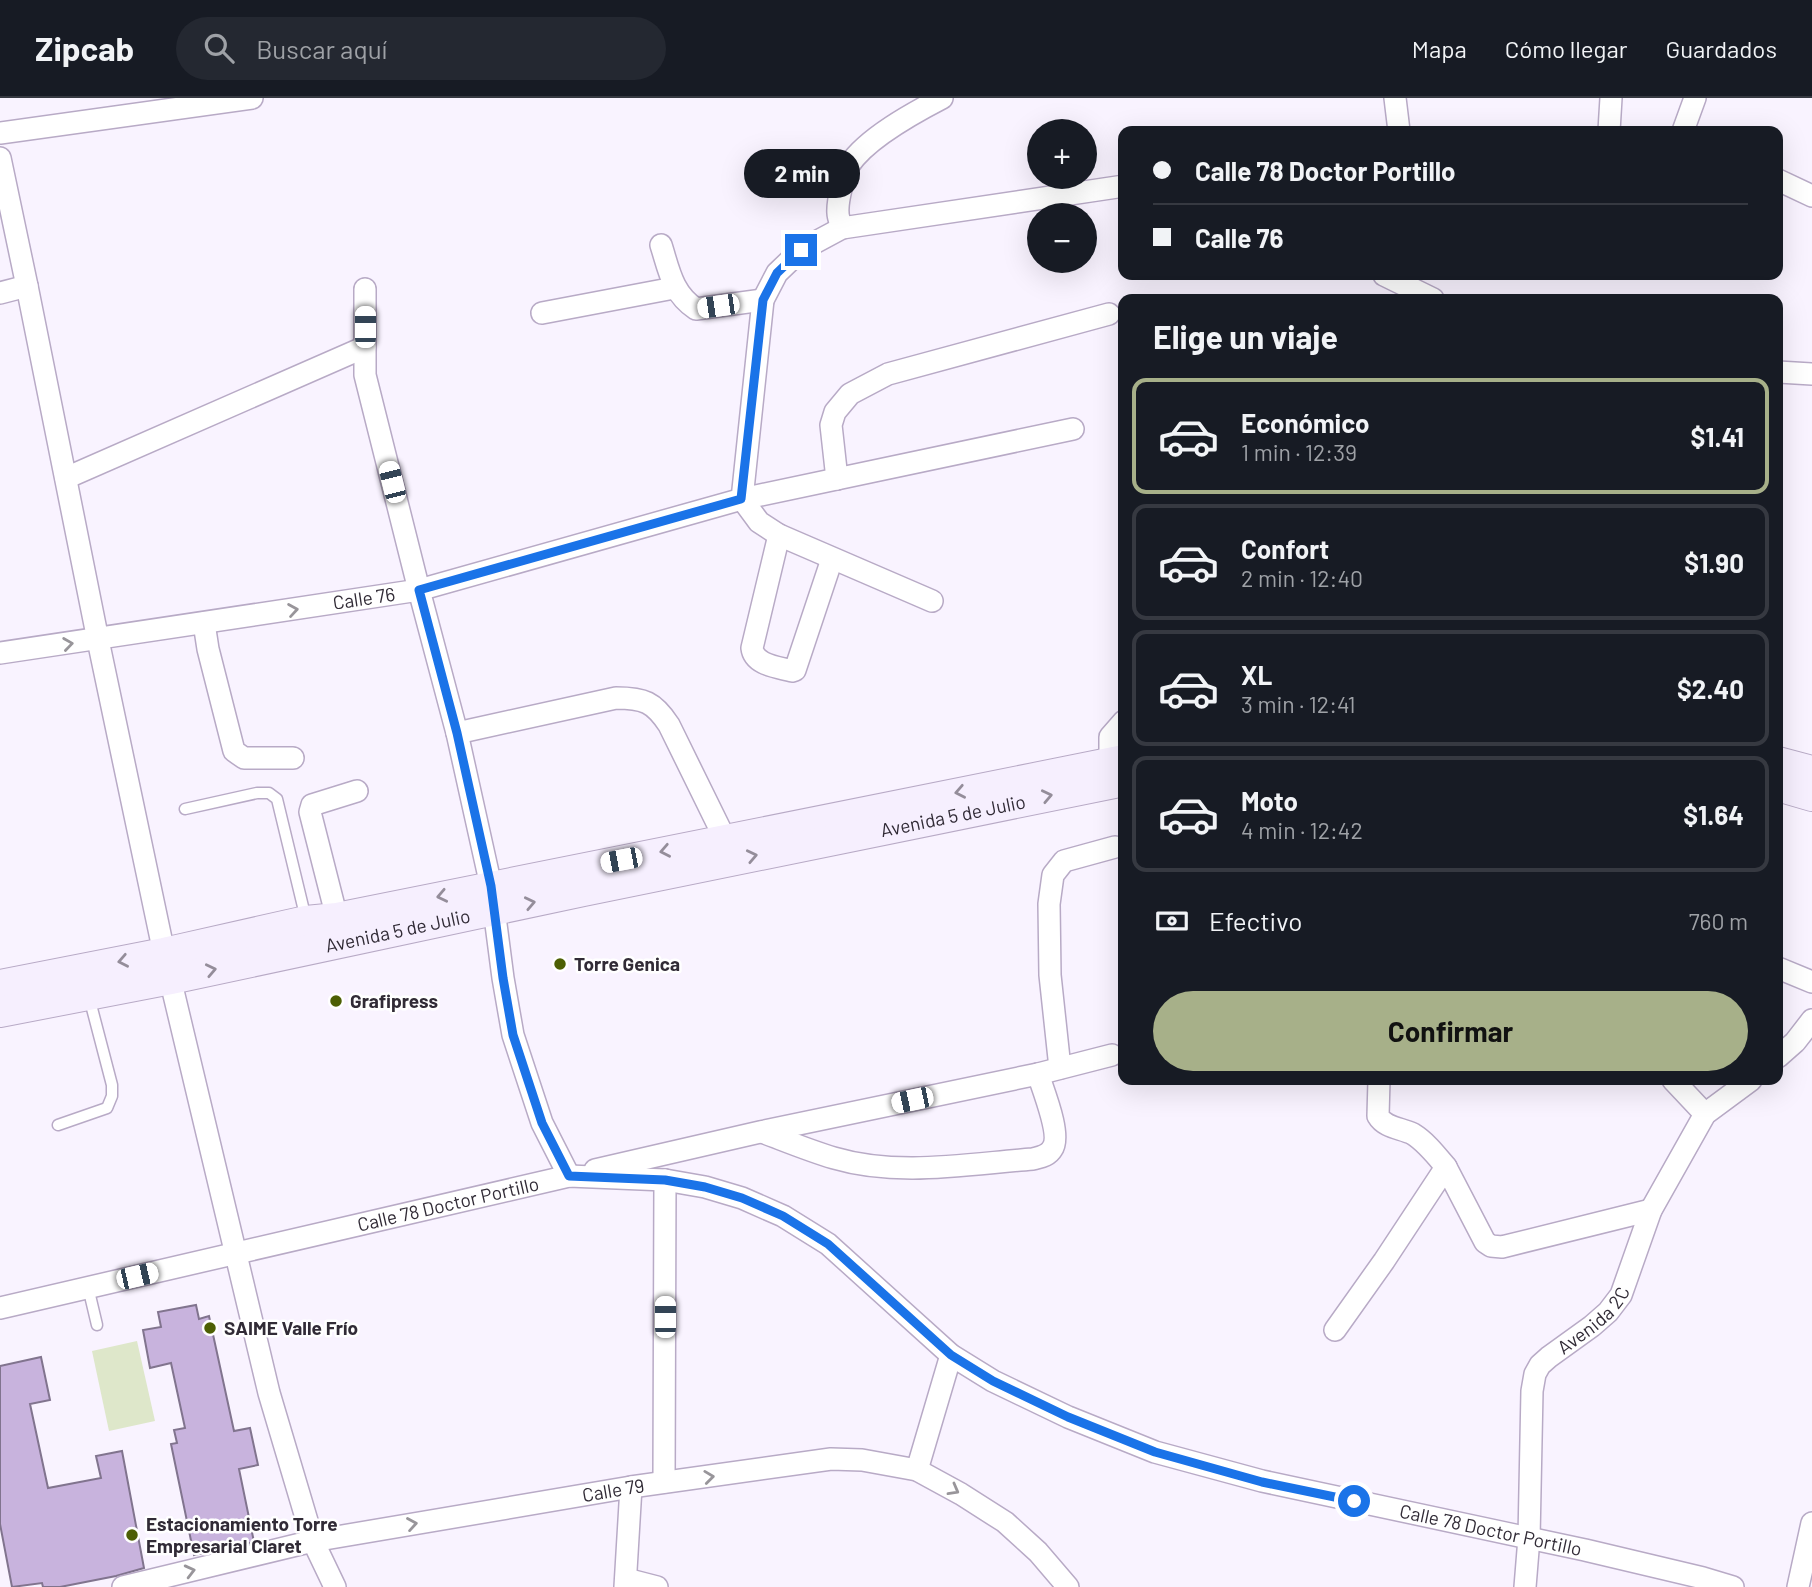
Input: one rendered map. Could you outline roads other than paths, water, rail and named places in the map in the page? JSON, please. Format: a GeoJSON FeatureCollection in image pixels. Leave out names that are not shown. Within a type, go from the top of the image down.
{"type":"FeatureCollection","features":[{"type":"Feature","properties":{"kind":"main road"},"geometry":{"type":"LineString","coordinates":[[1783,763],[1812,771]]}},
{"type":"Feature","properties":{"kind":"main road","name":"Avenida 5 de Julio"},"geometry":{"type":"LineString","coordinates":[[0,985],[167,966],[1118,768]]}},
{"type":"Feature","properties":{"kind":"main road","name":"Avenida 5 de Julio"},"geometry":{"type":"LineString","coordinates":[[0,1012],[89,995],[167,966],[306,921],[492,898],[725,839],[1118,768]]}},
{"type":"Feature","properties":{"kind":"main road"},"geometry":{"type":"LineString","coordinates":[[1783,787],[1812,796]]}},
{"type":"Feature","properties":{"kind":"street"},"geometry":{"type":"LineString","coordinates":[[0,133],[121,107],[252,98]]}},
{"type":"Feature","properties":{"kind":"street"},"geometry":{"type":"LineString","coordinates":[[842,228],[838,213],[848,166],[867,146],[913,113],[942,98]]}},
{"type":"Feature","properties":{"kind":"street"},"geometry":{"type":"LineString","coordinates":[[1395,98],[1398,126]]}},
{"type":"Feature","properties":{"kind":"street"},"geometry":{"type":"LineString","coordinates":[[1609,126],[1611,98]]}},
{"type":"Feature","properties":{"kind":"street"},"geometry":{"type":"LineString","coordinates":[[1685,126],[1695,98]]}},
{"type":"Feature","properties":{"kind":"street"},"geometry":{"type":"LineString","coordinates":[[0,158],[167,966],[269,1393],[313,1541],[335,1587]]}},
{"type":"Feature","properties":{"kind":"street"},"geometry":{"type":"LineString","coordinates":[[1783,182],[1812,196]]}},
{"type":"Feature","properties":{"kind":"street"},"geometry":{"type":"LineString","coordinates":[[932,601],[779,535],[759,522],[741,499],[763,300],[777,273],[801,250],[842,228],[1118,187]]}},
{"type":"Feature","properties":{"kind":"street"},"geometry":{"type":"LineString","coordinates":[[661,245],[674,288],[696,309],[763,300]]}},
{"type":"Feature","properties":{"kind":"street"},"geometry":{"type":"LineString","coordinates":[[1394,280],[1423,294]]}},
{"type":"Feature","properties":{"kind":"street"},"geometry":{"type":"LineString","coordinates":[[0,293],[27,286]]}},
{"type":"Feature","properties":{"kind":"street"},"geometry":{"type":"LineString","coordinates":[[542,313],[674,288]]}},
{"type":"Feature","properties":{"kind":"street"},"geometry":{"type":"LineString","coordinates":[[365,289],[365,375],[457,733],[492,898],[513,1035],[542,1123],[569,1176],[760,1132],[1038,1074],[1112,1055]]}},
{"type":"Feature","properties":{"kind":"street"},"geometry":{"type":"LineString","coordinates":[[837,479],[831,425],[835,412],[850,394],[888,374],[1109,314]]}},
{"type":"Feature","properties":{"kind":"street"},"geometry":{"type":"LineString","coordinates":[[66,478],[365,346]]}},
{"type":"Feature","properties":{"kind":"street"},"geometry":{"type":"LineString","coordinates":[[1783,372],[1812,374]]}},
{"type":"Feature","properties":{"kind":"street","name":"Calle 76"},"geometry":{"type":"LineString","coordinates":[[0,653],[419,590],[741,499],[1073,429]]}},
{"type":"Feature","properties":{"kind":"street"},"geometry":{"type":"LineString","coordinates":[[779,535],[752,648],[753,655],[759,661],[795,670],[832,559]]}},
{"type":"Feature","properties":{"kind":"street"},"geometry":{"type":"LineString","coordinates":[[204,623],[234,751],[244,758],[293,758]]}},
{"type":"Feature","properties":{"kind":"street"},"geometry":{"type":"LineString","coordinates":[[457,733],[616,698],[637,698],[658,709],[669,725],[725,839]]}},
{"type":"Feature","properties":{"kind":"street"},"geometry":{"type":"LineString","coordinates":[[1118,728],[1110,737],[1118,765]]}},
{"type":"Feature","properties":{"kind":"street"},"geometry":{"type":"LineString","coordinates":[[337,918],[310,812],[312,805],[357,791]]}},
{"type":"Feature","properties":{"kind":"street"},"geometry":{"type":"LineString","coordinates":[[1060,1068],[1051,975],[1049,904],[1053,875],[1063,861],[1115,847]]}},
{"type":"Feature","properties":{"kind":"street"},"geometry":{"type":"LineString","coordinates":[[1783,970],[1812,982]]}},
{"type":"Feature","properties":{"kind":"street"},"geometry":{"type":"LineString","coordinates":[[1783,1053],[1812,1020]]}},
{"type":"Feature","properties":{"kind":"street"},"geometry":{"type":"LineString","coordinates":[[760,1132],[835,1158],[871,1165],[915,1169],[1033,1159],[1044,1156],[1052,1150],[1056,1142],[1038,1074]]}},
{"type":"Feature","properties":{"kind":"street"},"geometry":{"type":"LineString","coordinates":[[1379,1085],[1378,1116],[1381,1121],[1413,1135],[1432,1150],[1446,1167],[1485,1242],[1491,1246],[1523,1243],[1651,1210]]}},
{"type":"Feature","properties":{"kind":"street"},"geometry":{"type":"LineString","coordinates":[[1678,1085],[1705,1114]]}},
{"type":"Feature","properties":{"kind":"street","name":"Avenida 2C"},"geometry":{"type":"LineString","coordinates":[[1525,1587],[1529,1538],[1532,1391],[1535,1374],[1549,1357],[1608,1312],[1621,1295],[1651,1210],[1705,1114],[1744,1085]]}},
{"type":"Feature","properties":{"kind":"street"},"geometry":{"type":"LineString","coordinates":[[1335,1331],[1446,1167]]}},
{"type":"Feature","properties":{"kind":"street","name":"Calle 78 Doctor Portillo"},"geometry":{"type":"LineString","coordinates":[[0,1308],[569,1176],[665,1180],[729,1194],[783,1216],[828,1244],[951,1355],[993,1381],[1068,1417],[1155,1452],[1262,1482],[1529,1538],[1733,1587]]}},
{"type":"Feature","properties":{"kind":"street"},"geometry":{"type":"LineString","coordinates":[[664,1482],[665,1180]]}},
{"type":"Feature","properties":{"kind":"street"},"geometry":{"type":"LineString","coordinates":[[917,1470],[951,1355]]}},
{"type":"Feature","properties":{"kind":"street","name":"Calle 79"},"geometry":{"type":"LineString","coordinates":[[123,1587],[313,1541],[631,1487],[831,1459],[862,1460],[917,1470],[1005,1522],[1038,1552],[1068,1587]]}},
{"type":"Feature","properties":{"kind":"street"},"geometry":{"type":"LineString","coordinates":[[631,1487],[626,1583],[657,1587]]}},
{"type":"Feature","properties":{"kind":"street"},"geometry":{"type":"LineString","coordinates":[[1798,1587],[1812,1523]]}},
{"type":"Feature","properties":{"kind":"lane"},"geometry":{"type":"LineString","coordinates":[[185,809],[257,793],[269,793],[277,799],[306,921]]}},
{"type":"Feature","properties":{"kind":"lane"},"geometry":{"type":"LineString","coordinates":[[58,1125],[107,1108],[112,1096],[112,1085],[89,995]]}},
{"type":"Feature","properties":{"kind":"lane"},"geometry":{"type":"LineString","coordinates":[[88,1287],[97,1325]]}},
{"type":"Feature","properties":{"kind":"place","name":"Torre Genica"},"geometry":{"type":"Point","coordinates":[560,964]}},
{"type":"Feature","properties":{"kind":"place","name":"Grafipress"},"geometry":{"type":"Point","coordinates":[336,1001]}},
{"type":"Feature","properties":{"kind":"place","name":"SAIME Valle Frío"},"geometry":{"type":"Point","coordinates":[210,1328]}},
{"type":"Feature","properties":{"kind":"place","name":"Estacionamiento Torre Empresarial Claret"},"geometry":{"type":"Point","coordinates":[132,1535]}}]}
